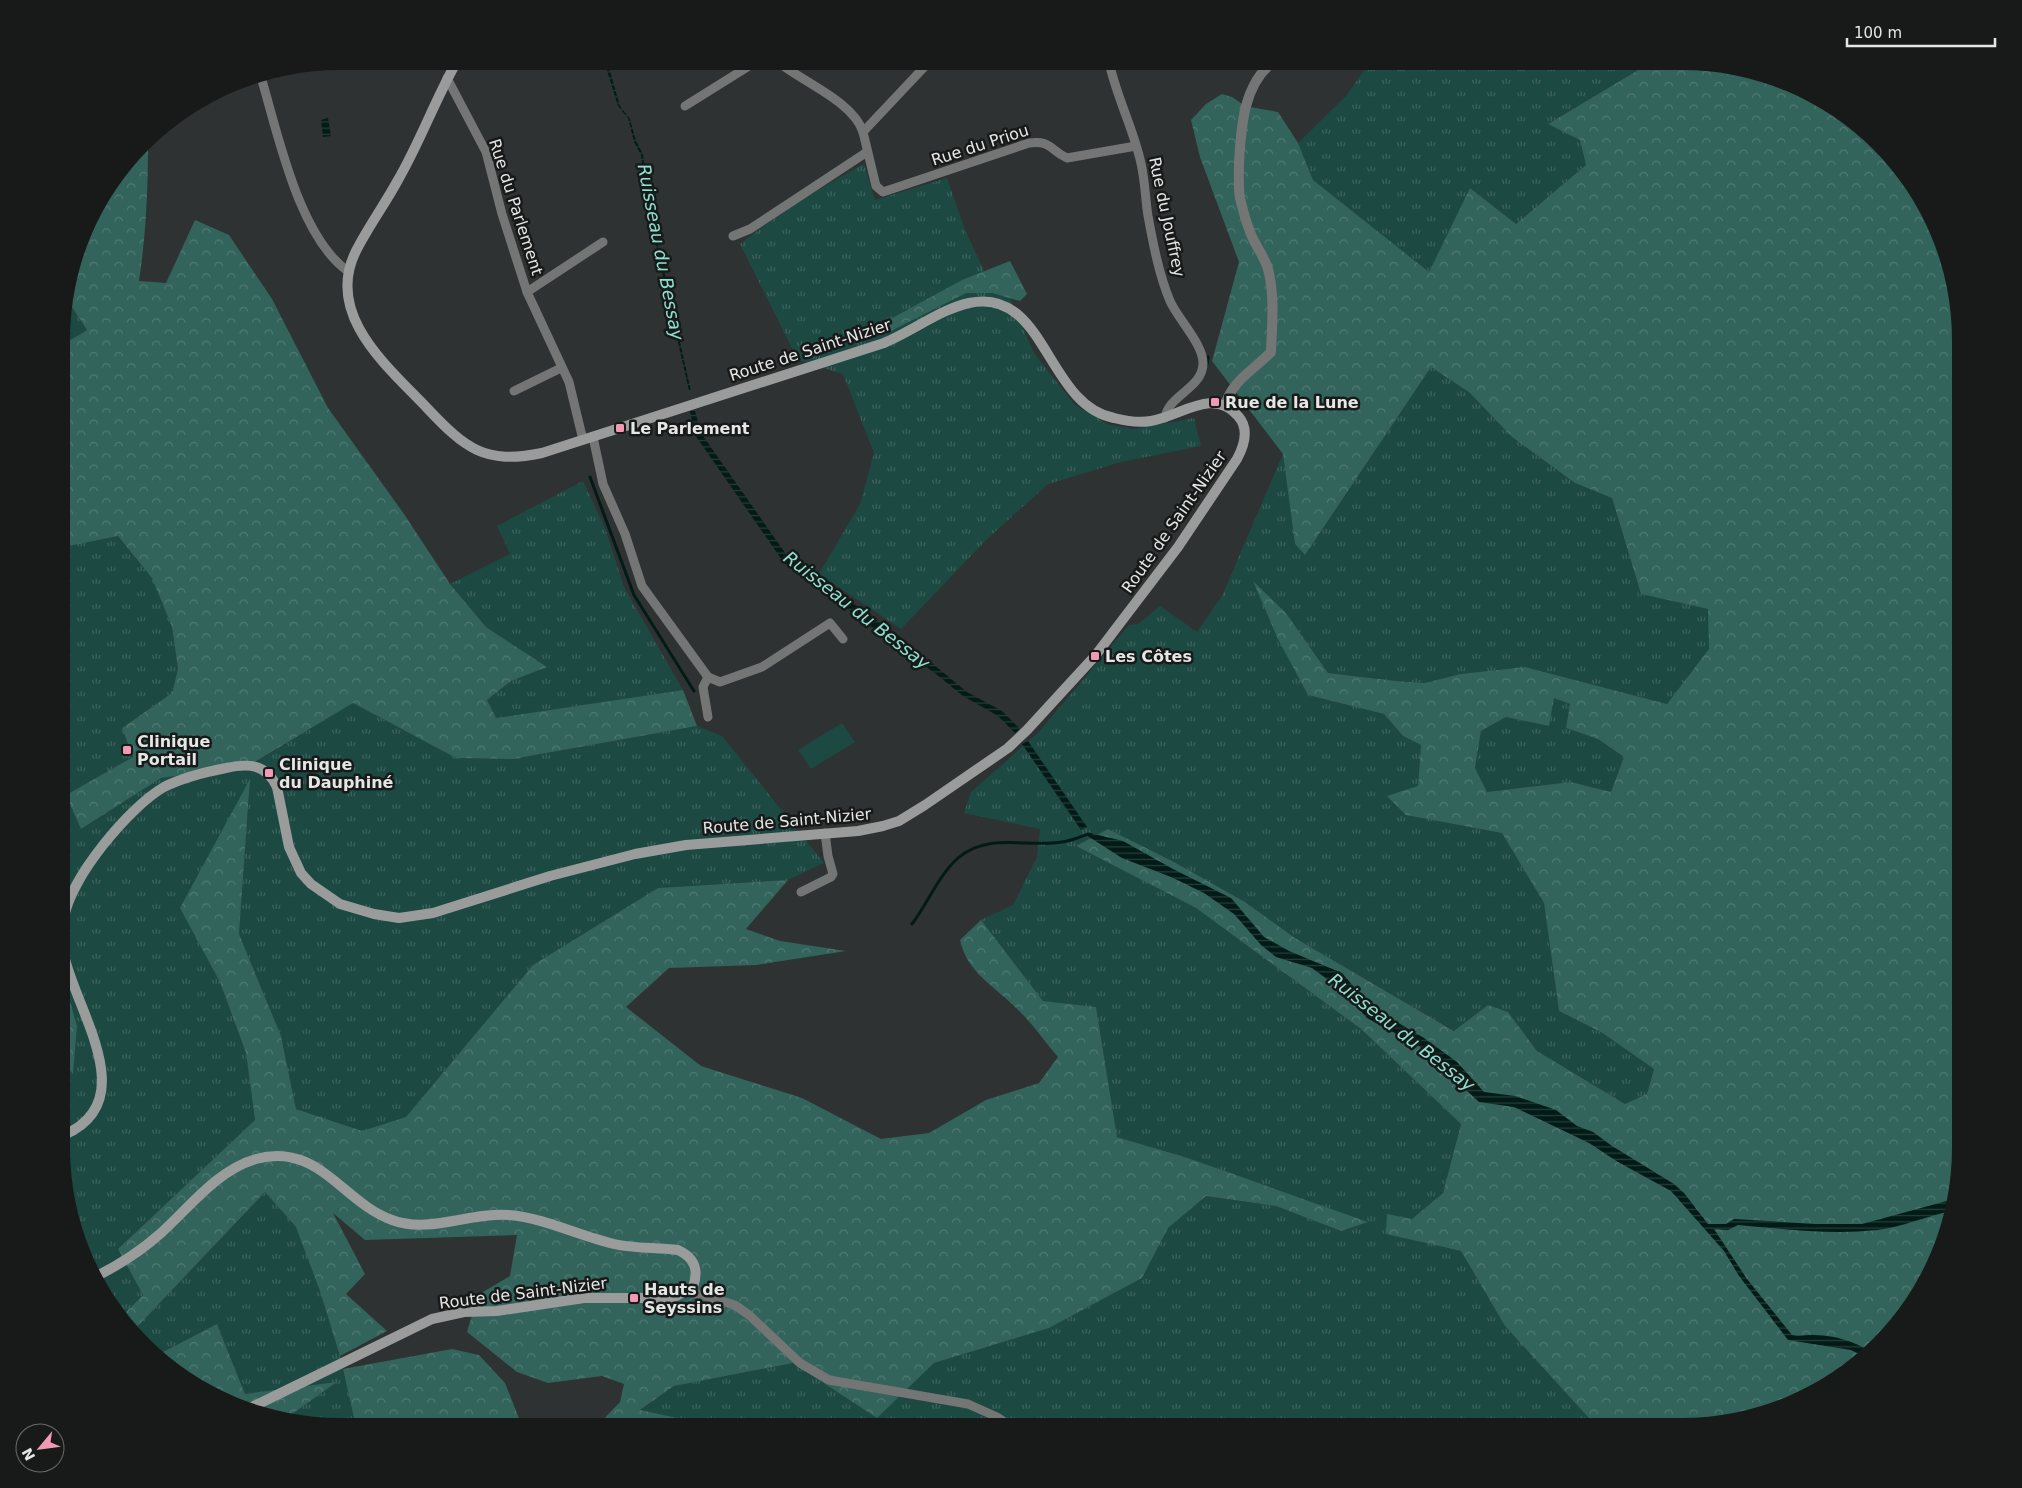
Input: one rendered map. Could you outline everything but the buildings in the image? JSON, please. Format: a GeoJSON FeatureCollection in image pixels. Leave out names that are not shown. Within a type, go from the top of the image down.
{"type":"FeatureCollection","features":[{"type":"Feature","properties":{"kind":"main road","name":"Route de Saint-Nizier"},"geometry":{"type":"LineString","coordinates":[[70,897],[79,878],[94,857],[142,803],[163,788],[186,778],[241,765],[262,768],[273,778],[277,787],[289,848],[306,879],[318,891],[340,904],[382,916],[407,917],[433,913],[550,876],[636,854],[686,845],[870,830],[899,821],[1008,748],[1072,684],[1178,548],[1238,459],[1243,446],[1244,427],[1241,419],[1225,406],[1215,402],[1202,403],[1165,418],[1137,422],[1101,414],[1087,406],[1064,382],[1025,320],[1007,307],[983,302],[958,306],[884,343],[588,439],[518,458],[501,458],[485,454],[451,433],[367,344],[352,312],[348,289],[349,272],[355,252],[413,152],[452,70]]}},
{"type":"Feature","properties":{"kind":"main road"},"geometry":{"type":"LineString","coordinates":[[70,972],[94,1041],[103,1078],[100,1100],[95,1111],[82,1125],[70,1132]]}},
{"type":"Feature","properties":{"kind":"main road"},"geometry":{"type":"LineString","coordinates":[[101,1274],[114,1268],[142,1249],[226,1174],[248,1162],[277,1156],[296,1158],[314,1166],[384,1217],[400,1223],[428,1224],[484,1215],[509,1215],[537,1220],[615,1245],[669,1248],[685,1253],[695,1263],[697,1276],[693,1287],[688,1291]]}},
{"type":"Feature","properties":{"kind":"main road","name":"Route de Saint-Nizier"},"geometry":{"type":"LineString","coordinates":[[256,1405],[418,1324],[448,1315],[497,1311],[584,1298],[668,1298],[688,1291]]}},
{"type":"Feature","properties":{"kind":"street"},"geometry":{"type":"LineString","coordinates":[[685,106],[743,70]]}},
{"type":"Feature","properties":{"kind":"street"},"geometry":{"type":"LineString","coordinates":[[733,236],[750,228],[867,152],[860,124],[842,105],[788,70]]}},
{"type":"Feature","properties":{"kind":"street"},"geometry":{"type":"LineString","coordinates":[[863,132],[921,70]]}},
{"type":"Feature","properties":{"kind":"street","name":"Rue du Jouffrey"},"geometry":{"type":"LineString","coordinates":[[1112,70],[1141,161],[1148,217],[1169,297],[1174,310],[1200,351],[1203,361],[1202,372],[1196,381],[1166,410],[1165,418]]}},
{"type":"Feature","properties":{"kind":"street"},"geometry":{"type":"LineString","coordinates":[[1225,406],[1238,380],[1271,352],[1271,286],[1268,268],[1253,239],[1239,196],[1240,133],[1244,111],[1252,87],[1264,70]]}},
{"type":"Feature","properties":{"kind":"street","name":"Rue du Parlement"},"geometry":{"type":"LineString","coordinates":[[447,78],[486,152],[502,214],[527,292],[569,382],[603,484],[625,534],[642,586],[708,677]]}},
{"type":"Feature","properties":{"kind":"street"},"geometry":{"type":"LineString","coordinates":[[262,81],[303,209],[324,249],[337,264],[349,272]]}},
{"type":"Feature","properties":{"kind":"street","name":"Rue du Priou"},"geometry":{"type":"LineString","coordinates":[[867,152],[876,186],[879,190],[889,192],[1029,143],[1041,141],[1049,144],[1059,154],[1067,158],[1136,146]]}},
{"type":"Feature","properties":{"kind":"street","name":"Rue du Parlement"},"geometry":{"type":"LineString","coordinates":[[527,292],[603,242]]}},
{"type":"Feature","properties":{"kind":"street"},"geometry":{"type":"LineString","coordinates":[[514,391],[561,368]]}},
{"type":"Feature","properties":{"kind":"street"},"geometry":{"type":"LineString","coordinates":[[708,717],[703,687],[708,677],[720,682],[762,667],[830,624],[843,639]]}},
{"type":"Feature","properties":{"kind":"street"},"geometry":{"type":"LineString","coordinates":[[801,892],[831,877],[833,874],[825,833]]}},
{"type":"Feature","properties":{"kind":"street"},"geometry":{"type":"LineString","coordinates":[[688,1291],[735,1305],[749,1315],[800,1363],[829,1380],[968,1404],[998,1418]]}},
{"type":"Feature","properties":{"kind":"green space"},"geometry":{"type":"Polygon","coordinates":[[[1364,70],[1639,70],[1549,123],[1580,140],[1586,165],[1516,224],[1470,188],[1429,272],[1313,180],[1298,143],[1346,96],[1364,70]]]}},
{"type":"Feature","properties":{"kind":"green space"},"geometry":{"type":"Polygon","coordinates":[[[1638,70],[1718,72],[1769,84],[1802,98],[1832,115],[1860,137],[1885,162],[1907,190],[1924,220],[1938,253],[1950,304],[1952,340],[1952,1148],[1947,1201],[1938,1235],[1916,1283],[1896,1313],[1873,1339],[1832,1373],[1802,1390],[1769,1404],[1718,1416],[1589,1418],[1505,1326],[1461,1251],[1386,1234],[1387,1214],[1412,1219],[1443,1193],[1461,1124],[1361,1029],[1196,908],[1076,846],[1108,829],[1174,862],[1245,902],[1295,938],[1454,1031],[1488,1005],[1508,1012],[1537,1051],[1625,1104],[1647,1094],[1654,1069],[1601,1032],[1559,1011],[1544,903],[1502,833],[1406,815],[1387,796],[1418,786],[1421,745],[1403,736],[1384,714],[1308,695],[1278,639],[1253,581],[1286,613],[1328,673],[1425,683],[1460,674],[1525,667],[1667,704],[1709,649],[1708,609],[1641,594],[1612,498],[1575,483],[1512,437],[1470,393],[1431,367],[1305,555],[1295,544],[1283,454],[1212,361],[1239,262],[1200,157],[1191,120],[1206,104],[1222,94],[1232,97],[1245,106],[1278,112],[1298,143],[1313,180],[1429,272],[1470,188],[1516,224],[1586,165],[1580,140],[1548,124],[1638,70]],[[1554,698],[1549,726],[1506,717],[1481,731],[1475,768],[1487,792],[1571,782],[1611,792],[1624,757],[1598,739],[1566,728],[1570,704],[1554,698]]]}},
{"type":"Feature","properties":{"kind":"green space"},"geometry":{"type":"Polygon","coordinates":[[[148,150],[147,195],[139,281],[166,283],[195,220],[229,235],[272,299],[328,408],[404,514],[450,584],[486,627],[547,667],[511,681],[487,700],[496,718],[683,690],[697,726],[513,759],[456,758],[353,703],[248,766],[161,778],[81,829],[70,804],[70,793],[133,757],[122,728],[172,693],[178,669],[172,627],[152,578],[118,536],[70,546],[70,340],[87,330],[72,307],[84,253],[98,220],[115,190],[148,150]]]}},
{"type":"Feature","properties":{"kind":"green space"},"geometry":{"type":"Polygon","coordinates":[[[864,164],[875,200],[947,178],[965,230],[983,268],[986,292],[1010,298],[1034,353],[1074,404],[1107,424],[1134,429],[1194,418],[1201,446],[1121,462],[1048,484],[987,539],[901,629],[819,574],[860,504],[874,453],[843,374],[798,360],[740,244],[800,201],[864,164]]]}},
{"type":"Feature","properties":{"kind":"green space"},"geometry":{"type":"Polygon","coordinates":[[[1010,261],[1027,294],[1020,301],[992,293],[966,293],[881,336],[871,334],[871,327],[885,322],[962,280],[1010,261]]]}},
{"type":"Feature","properties":{"kind":"green space"},"geometry":{"type":"Polygon","coordinates":[[[72,307],[87,330],[70,340],[72,307]]]}},
{"type":"Feature","properties":{"kind":"green space"},"geometry":{"type":"Polygon","coordinates":[[[1431,367],[1470,393],[1512,437],[1575,483],[1612,498],[1641,594],[1709,609],[1710,649],[1667,704],[1525,667],[1460,674],[1425,683],[1328,673],[1286,613],[1308,695],[1384,714],[1403,736],[1421,745],[1418,787],[1406,815],[1502,832],[1544,903],[1559,1011],[1601,1032],[1654,1069],[1647,1094],[1625,1104],[1537,1051],[1508,1012],[1488,1005],[1455,1031],[1295,938],[1245,902],[1174,862],[1108,829],[1076,846],[1196,908],[1361,1029],[1461,1124],[1443,1193],[1412,1219],[1386,1234],[1461,1251],[1505,1326],[1589,1418],[877,1418],[934,1363],[1049,1328],[1142,1278],[1168,1228],[1206,1196],[1276,1206],[1341,1231],[1367,1222],[1188,1158],[1117,1137],[1096,1007],[1043,1001],[981,920],[1013,905],[1037,857],[1040,829],[964,813],[971,792],[1038,733],[1129,625],[1138,624],[1160,606],[1197,632],[1222,596],[1283,454],[1295,544],[1305,555],[1431,367]]]}},
{"type":"Feature","properties":{"kind":"green space"},"geometry":{"type":"Polygon","coordinates":[[[583,481],[605,528],[624,587],[683,690],[496,718],[487,700],[511,681],[547,667],[486,627],[450,584],[510,554],[497,526],[583,481]]]}},
{"type":"Feature","properties":{"kind":"green space"},"geometry":{"type":"Polygon","coordinates":[[[118,535],[152,578],[172,627],[178,669],[172,693],[122,728],[134,757],[70,793],[70,546],[118,535]]]}},
{"type":"Feature","properties":{"kind":"green space"},"geometry":{"type":"Polygon","coordinates":[[[1554,697],[1570,704],[1566,728],[1598,739],[1624,757],[1611,792],[1571,782],[1487,792],[1475,769],[1481,731],[1506,717],[1549,726],[1554,697]]]}},
{"type":"Feature","properties":{"kind":"green space"},"geometry":{"type":"Polygon","coordinates":[[[353,703],[456,758],[513,759],[697,726],[722,736],[824,863],[788,880],[658,888],[533,965],[406,1117],[362,1132],[296,1109],[281,1036],[239,934],[250,781],[220,982],[246,1053],[255,1120],[118,1249],[143,1295],[126,1312],[106,1283],[91,1252],[79,1218],[72,1184],[70,1070],[73,1073],[77,1026],[70,1001],[70,804],[81,829],[161,778],[249,766],[353,703]]]}},
{"type":"Feature","properties":{"kind":"green space"},"geometry":{"type":"Polygon","coordinates":[[[842,723],[855,742],[811,769],[798,750],[842,723]]]}},
{"type":"Feature","properties":{"kind":"green space"},"geometry":{"type":"Polygon","coordinates":[[[250,779],[239,934],[281,1036],[296,1109],[362,1131],[406,1117],[533,965],[658,888],[788,880],[746,929],[780,941],[846,951],[756,965],[669,968],[626,1007],[701,1066],[802,1098],[881,1139],[929,1133],[986,1100],[1039,1083],[1058,1057],[1026,1018],[982,977],[968,961],[960,940],[981,920],[1043,1001],[1096,1007],[1117,1137],[1188,1158],[1368,1222],[1341,1231],[1276,1206],[1206,1196],[1168,1228],[1142,1278],[1049,1328],[934,1363],[877,1418],[793,1363],[674,1386],[640,1410],[677,1418],[605,1418],[620,1402],[624,1384],[602,1376],[548,1383],[517,1372],[467,1332],[478,1295],[510,1276],[517,1235],[365,1240],[333,1213],[365,1274],[346,1294],[387,1331],[340,1356],[320,1291],[296,1227],[265,1192],[137,1326],[126,1312],[143,1295],[118,1249],[255,1120],[246,1053],[220,982],[180,908],[250,779]]]}},
{"type":"Feature","properties":{"kind":"green space"},"geometry":{"type":"Polygon","coordinates":[[[70,1001],[77,1026],[73,1074],[70,1071],[70,1001]]]}},
{"type":"Feature","properties":{"kind":"green space"},"geometry":{"type":"Polygon","coordinates":[[[265,1192],[296,1227],[302,1239],[321,1291],[340,1356],[354,1418],[292,1414],[336,1383],[245,1394],[217,1324],[163,1352],[137,1326],[265,1192]]]}},
{"type":"Feature","properties":{"kind":"green space"},"geometry":{"type":"Polygon","coordinates":[[[217,1324],[245,1394],[337,1382],[292,1414],[253,1404],[220,1390],[190,1373],[163,1352],[217,1324]]]}},
{"type":"Feature","properties":{"kind":"green space"},"geometry":{"type":"Polygon","coordinates":[[[452,1349],[479,1355],[505,1383],[519,1418],[354,1418],[343,1369],[452,1349]]]}},
{"type":"Feature","properties":{"kind":"green space"},"geometry":{"type":"Polygon","coordinates":[[[793,1363],[877,1418],[676,1418],[640,1411],[674,1386],[735,1372],[793,1363]]]}},
{"type":"Feature","properties":{"kind":"water"},"geometry":{"type":"Polygon","coordinates":[[[607,70],[610,70],[620,106],[630,119],[636,141],[643,154],[650,208],[691,391],[689,391],[648,210],[641,155],[634,142],[628,118],[618,106],[607,70]]]}},
{"type":"Feature","properties":{"kind":"water"},"geometry":{"type":"Polygon","coordinates":[[[328,118],[331,136],[323,137],[321,120],[328,118]]]}},
{"type":"Feature","properties":{"kind":"water","name":"Ruisseau du Bessay"},"geometry":{"type":"Polygon","coordinates":[[[690,411],[695,411],[701,433],[788,557],[899,636],[967,692],[1002,711],[1020,729],[1015,733],[998,716],[963,696],[936,674],[784,563],[695,435],[690,411]]]}},
{"type":"Feature","properties":{"kind":"water"},"geometry":{"type":"Polygon","coordinates":[[[1028,741],[1087,827],[1081,830],[1022,744],[1028,741]]]}},
{"type":"Feature","properties":{"kind":"water","name":"Ruisseau du Bessay"},"geometry":{"type":"Polygon","coordinates":[[[1090,833],[1123,841],[1231,898],[1264,937],[1289,951],[1342,973],[1371,1007],[1424,1038],[1457,1062],[1484,1092],[1515,1096],[1556,1110],[1577,1126],[1593,1132],[1612,1146],[1674,1184],[1684,1193],[1708,1224],[1726,1224],[1734,1219],[1815,1224],[1862,1224],[1947,1201],[1944,1213],[1877,1230],[1808,1231],[1738,1225],[1728,1230],[1714,1229],[1747,1279],[1792,1335],[1837,1338],[1864,1348],[1857,1353],[1851,1350],[1788,1340],[1739,1276],[1724,1251],[1671,1191],[1618,1162],[1589,1143],[1514,1107],[1479,1102],[1419,1046],[1367,1018],[1343,991],[1312,968],[1276,957],[1261,945],[1234,914],[1204,893],[1171,877],[1122,858],[1086,835],[1090,833]]]}},
{"type":"Feature","properties":{"kind":"waterway"},"geometry":{"type":"LineString","coordinates":[[1207,364],[1208,357]]}},
{"type":"Feature","properties":{"kind":"waterway"},"geometry":{"type":"LineString","coordinates":[[590,477],[634,595],[694,691]]}},
{"type":"Feature","properties":{"kind":"waterway"},"geometry":{"type":"LineString","coordinates":[[912,924],[951,865],[970,850],[982,845],[995,843],[1049,843],[1069,841],[1088,834],[1091,835]]}},
{"type":"Feature","properties":{"kind":"place","name":"Rue de la Lune"},"geometry":{"type":"Point","coordinates":[1215,402]}},
{"type":"Feature","properties":{"kind":"place","name":"Le Parlement"},"geometry":{"type":"Point","coordinates":[620,428]}},
{"type":"Feature","properties":{"kind":"place","name":"Les Côtes"},"geometry":{"type":"Point","coordinates":[1095,656]}},
{"type":"Feature","properties":{"kind":"place","name":"Clinique Portail"},"geometry":{"type":"Point","coordinates":[127,750]}},
{"type":"Feature","properties":{"kind":"place","name":"Clinique du Dauphiné"},"geometry":{"type":"Point","coordinates":[269,773]}},
{"type":"Feature","properties":{"kind":"place","name":"Hauts de Seyssins"},"geometry":{"type":"Point","coordinates":[634,1298]}}]}
